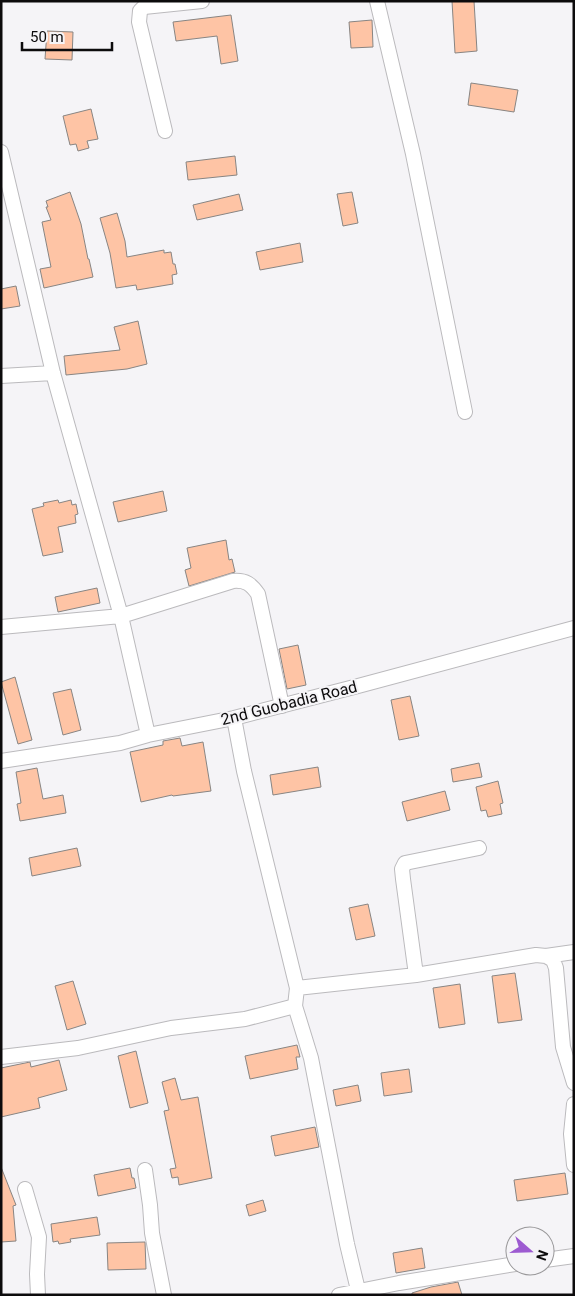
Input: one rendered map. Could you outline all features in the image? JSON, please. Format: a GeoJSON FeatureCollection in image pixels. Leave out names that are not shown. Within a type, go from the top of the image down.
{"type":"FeatureCollection","features":[{"type":"Feature","properties":{"kind":"street"},"geometry":{"type":"LineString","coordinates":[[165,131],[140,22],[140,6],[202,1]]}},
{"type":"Feature","properties":{"kind":"street"},"geometry":{"type":"LineString","coordinates":[[377,1],[413,154],[465,412]]}},
{"type":"Feature","properties":{"kind":"street"},"geometry":{"type":"LineString","coordinates":[[1,152],[52,373],[121,616],[148,735]]}},
{"type":"Feature","properties":{"kind":"street"},"geometry":{"type":"LineString","coordinates":[[1,376],[52,373]]}},
{"type":"Feature","properties":{"kind":"street"},"geometry":{"type":"LineString","coordinates":[[1,627],[121,616],[233,581],[243,580],[251,584],[258,594],[282,706]]}},
{"type":"Feature","properties":{"kind":"street","name":"2nd Guobadia Road"},"geometry":{"type":"LineString","coordinates":[[1,761],[120,743],[148,735],[234,718],[574,628]]}},
{"type":"Feature","properties":{"kind":"street"},"geometry":{"type":"LineString","coordinates":[[234,718],[244,772],[297,988],[295,1006],[311,1058],[347,1244],[358,1290]]}},
{"type":"Feature","properties":{"kind":"street"},"geometry":{"type":"LineString","coordinates":[[416,975],[402,869],[405,863],[479,848]]}},
{"type":"Feature","properties":{"kind":"street"},"geometry":{"type":"LineString","coordinates":[[297,988],[416,975],[536,955],[546,956],[574,952]]}},
{"type":"Feature","properties":{"kind":"street"},"geometry":{"type":"LineString","coordinates":[[546,956],[553,960],[556,968],[563,1047],[574,1083]]}},
{"type":"Feature","properties":{"kind":"street"},"geometry":{"type":"LineString","coordinates":[[1,1058],[78,1048],[171,1028],[245,1019],[295,1006]]}},
{"type":"Feature","properties":{"kind":"street"},"geometry":{"type":"LineString","coordinates":[[574,1104],[571,1134],[574,1165]]}},
{"type":"Feature","properties":{"kind":"street"},"geometry":{"type":"LineString","coordinates":[[145,1170],[152,1233],[164,1295]]}},
{"type":"Feature","properties":{"kind":"street"},"geometry":{"type":"LineString","coordinates":[[25,1190],[39,1237],[38,1295]]}},
{"type":"Feature","properties":{"kind":"street"},"geometry":{"type":"LineString","coordinates":[[555,1259],[574,1256]]}},
{"type":"Feature","properties":{"kind":"street"},"geometry":{"type":"LineString","coordinates":[[339,1295],[358,1290],[405,1289],[505,1266]]}},
{"type":"Feature","properties":{"kind":"building"},"geometry":{"type":"Polygon","coordinates":[[[452,1],[474,1],[477,51],[455,53],[452,1]]]}},
{"type":"Feature","properties":{"kind":"building"},"geometry":{"type":"Polygon","coordinates":[[[231,15],[238,61],[221,64],[217,36],[176,41],[173,22],[231,15]]]}},
{"type":"Feature","properties":{"kind":"building"},"geometry":{"type":"Polygon","coordinates":[[[372,20],[373,47],[351,48],[349,22],[372,20]]]}},
{"type":"Feature","properties":{"kind":"building"},"geometry":{"type":"Polygon","coordinates":[[[47,31],[73,32],[72,60],[45,59],[47,31]]]}},
{"type":"Feature","properties":{"kind":"building"},"geometry":{"type":"Polygon","coordinates":[[[471,83],[518,90],[514,112],[468,105],[471,83]]]}},
{"type":"Feature","properties":{"kind":"building"},"geometry":{"type":"Polygon","coordinates":[[[91,109],[98,139],[87,141],[89,148],[78,151],[76,144],[70,145],[63,116],[91,109]]]}},
{"type":"Feature","properties":{"kind":"building"},"geometry":{"type":"Polygon","coordinates":[[[235,156],[237,175],[188,180],[186,162],[235,156]]]}},
{"type":"Feature","properties":{"kind":"building"},"geometry":{"type":"Polygon","coordinates":[[[70,192],[81,224],[93,277],[44,288],[40,269],[51,267],[42,222],[51,220],[46,207],[48,207],[46,201],[70,192]]]}},
{"type":"Feature","properties":{"kind":"building"},"geometry":{"type":"Polygon","coordinates":[[[352,192],[358,223],[343,226],[337,194],[352,192]]]}},
{"type":"Feature","properties":{"kind":"building"},"geometry":{"type":"Polygon","coordinates":[[[239,194],[243,210],[197,220],[193,205],[239,194]]]}},
{"type":"Feature","properties":{"kind":"building"},"geometry":{"type":"Polygon","coordinates":[[[117,213],[125,241],[127,257],[164,250],[164,253],[171,252],[177,274],[172,275],[173,284],[137,290],[136,285],[116,288],[110,253],[100,218],[117,213]]]}},
{"type":"Feature","properties":{"kind":"building"},"geometry":{"type":"Polygon","coordinates":[[[300,243],[303,262],[260,270],[256,252],[300,243]]]}},
{"type":"Feature","properties":{"kind":"building"},"geometry":{"type":"Polygon","coordinates":[[[16,286],[20,306],[1,309],[1,289],[16,286]]]}},
{"type":"Feature","properties":{"kind":"building"},"geometry":{"type":"Polygon","coordinates":[[[138,321],[147,364],[127,369],[66,375],[64,356],[120,350],[114,327],[138,321]]]}},
{"type":"Feature","properties":{"kind":"building"},"geometry":{"type":"Polygon","coordinates":[[[163,491],[167,511],[118,522],[113,502],[163,491]]]}},
{"type":"Feature","properties":{"kind":"building"},"geometry":{"type":"Polygon","coordinates":[[[58,500],[59,503],[71,500],[72,505],[76,504],[78,514],[75,515],[76,523],[58,527],[63,552],[43,556],[32,509],[44,506],[43,503],[58,500]]]}},
{"type":"Feature","properties":{"kind":"building"},"geometry":{"type":"Polygon","coordinates":[[[226,540],[229,560],[232,559],[235,572],[189,586],[185,570],[191,568],[187,548],[226,540]]]}},
{"type":"Feature","properties":{"kind":"building"},"geometry":{"type":"Polygon","coordinates":[[[97,588],[100,603],[58,612],[55,597],[97,588]]]}},
{"type":"Feature","properties":{"kind":"building"},"geometry":{"type":"Polygon","coordinates":[[[298,645],[306,685],[287,689],[279,649],[298,645]]]}},
{"type":"Feature","properties":{"kind":"building"},"geometry":{"type":"Polygon","coordinates":[[[15,677],[32,740],[18,744],[1,682],[15,677]]]}},
{"type":"Feature","properties":{"kind":"building"},"geometry":{"type":"Polygon","coordinates":[[[71,689],[81,730],[63,735],[53,693],[71,689]]]}},
{"type":"Feature","properties":{"kind":"building"},"geometry":{"type":"Polygon","coordinates":[[[410,696],[419,736],[399,740],[391,700],[410,696]]]}},
{"type":"Feature","properties":{"kind":"building"},"geometry":{"type":"Polygon","coordinates":[[[180,738],[182,746],[203,742],[211,791],[172,795],[141,802],[130,752],[163,745],[163,741],[180,738]]]}},
{"type":"Feature","properties":{"kind":"building"},"geometry":{"type":"Polygon","coordinates":[[[479,763],[482,777],[453,782],[451,769],[479,763]]]}},
{"type":"Feature","properties":{"kind":"building"},"geometry":{"type":"Polygon","coordinates":[[[318,767],[321,787],[273,795],[270,775],[318,767]]]}},
{"type":"Feature","properties":{"kind":"building"},"geometry":{"type":"Polygon","coordinates":[[[37,768],[43,799],[63,795],[66,813],[20,821],[17,804],[21,803],[16,772],[37,768]]]}},
{"type":"Feature","properties":{"kind":"building"},"geometry":{"type":"Polygon","coordinates":[[[498,781],[503,803],[500,804],[502,814],[488,817],[486,810],[481,811],[476,787],[498,781]]]}},
{"type":"Feature","properties":{"kind":"building"},"geometry":{"type":"Polygon","coordinates":[[[445,791],[450,810],[407,821],[402,802],[445,791]]]}},
{"type":"Feature","properties":{"kind":"building"},"geometry":{"type":"Polygon","coordinates":[[[77,848],[81,866],[32,876],[29,858],[77,848]]]}},
{"type":"Feature","properties":{"kind":"building"},"geometry":{"type":"Polygon","coordinates":[[[368,904],[375,936],[356,940],[349,908],[368,904]]]}},
{"type":"Feature","properties":{"kind":"building"},"geometry":{"type":"Polygon","coordinates":[[[515,973],[522,1020],[498,1023],[492,976],[515,973]]]}},
{"type":"Feature","properties":{"kind":"building"},"geometry":{"type":"Polygon","coordinates":[[[73,981],[86,1024],[67,1030],[55,986],[73,981]]]}},
{"type":"Feature","properties":{"kind":"building"},"geometry":{"type":"Polygon","coordinates":[[[460,984],[465,1024],[439,1028],[433,988],[460,984]]]}},
{"type":"Feature","properties":{"kind":"building"},"geometry":{"type":"Polygon","coordinates":[[[297,1045],[300,1057],[296,1057],[298,1069],[250,1079],[245,1056],[297,1045]]]}},
{"type":"Feature","properties":{"kind":"building"},"geometry":{"type":"Polygon","coordinates":[[[136,1051],[148,1103],[130,1108],[118,1056],[136,1051]]]}},
{"type":"Feature","properties":{"kind":"building"},"geometry":{"type":"Polygon","coordinates":[[[59,1060],[67,1090],[38,1098],[40,1108],[1,1117],[1,1068],[30,1062],[31,1067],[59,1060]]]}},
{"type":"Feature","properties":{"kind":"building"},"geometry":{"type":"Polygon","coordinates":[[[409,1069],[412,1092],[384,1096],[381,1073],[409,1069]]]}},
{"type":"Feature","properties":{"kind":"building"},"geometry":{"type":"Polygon","coordinates":[[[175,1078],[181,1100],[198,1097],[212,1178],[179,1185],[178,1177],[172,1178],[170,1169],[176,1168],[164,1111],[169,1110],[162,1082],[175,1078]]]}},
{"type":"Feature","properties":{"kind":"building"},"geometry":{"type":"Polygon","coordinates":[[[358,1085],[361,1101],[336,1106],[333,1090],[358,1085]]]}},
{"type":"Feature","properties":{"kind":"building"},"geometry":{"type":"Polygon","coordinates":[[[315,1127],[319,1147],[275,1156],[271,1136],[315,1127]]]}},
{"type":"Feature","properties":{"kind":"building"},"geometry":{"type":"Polygon","coordinates":[[[1,1167],[16,1205],[13,1206],[16,1241],[1,1242],[1,1167]]]}},
{"type":"Feature","properties":{"kind":"building"},"geometry":{"type":"Polygon","coordinates":[[[130,1168],[136,1188],[98,1196],[94,1175],[130,1168]]]}},
{"type":"Feature","properties":{"kind":"building"},"geometry":{"type":"Polygon","coordinates":[[[565,1173],[568,1194],[517,1201],[514,1180],[565,1173]]]}},
{"type":"Feature","properties":{"kind":"building"},"geometry":{"type":"Polygon","coordinates":[[[263,1200],[266,1211],[249,1216],[246,1205],[263,1200]]]}},
{"type":"Feature","properties":{"kind":"building"},"geometry":{"type":"Polygon","coordinates":[[[97,1217],[100,1235],[70,1239],[71,1242],[59,1244],[58,1241],[53,1242],[51,1224],[97,1217]]]}},
{"type":"Feature","properties":{"kind":"building"},"geometry":{"type":"Polygon","coordinates":[[[145,1242],[146,1269],[108,1270],[107,1243],[145,1242]]]}},
{"type":"Feature","properties":{"kind":"building"},"geometry":{"type":"Polygon","coordinates":[[[422,1248],[425,1268],[396,1273],[393,1253],[422,1248]]]}},
{"type":"Feature","properties":{"kind":"building"},"geometry":{"type":"Polygon","coordinates":[[[458,1282],[462,1295],[412,1295],[412,1293],[431,1287],[458,1282]]]}}]}
